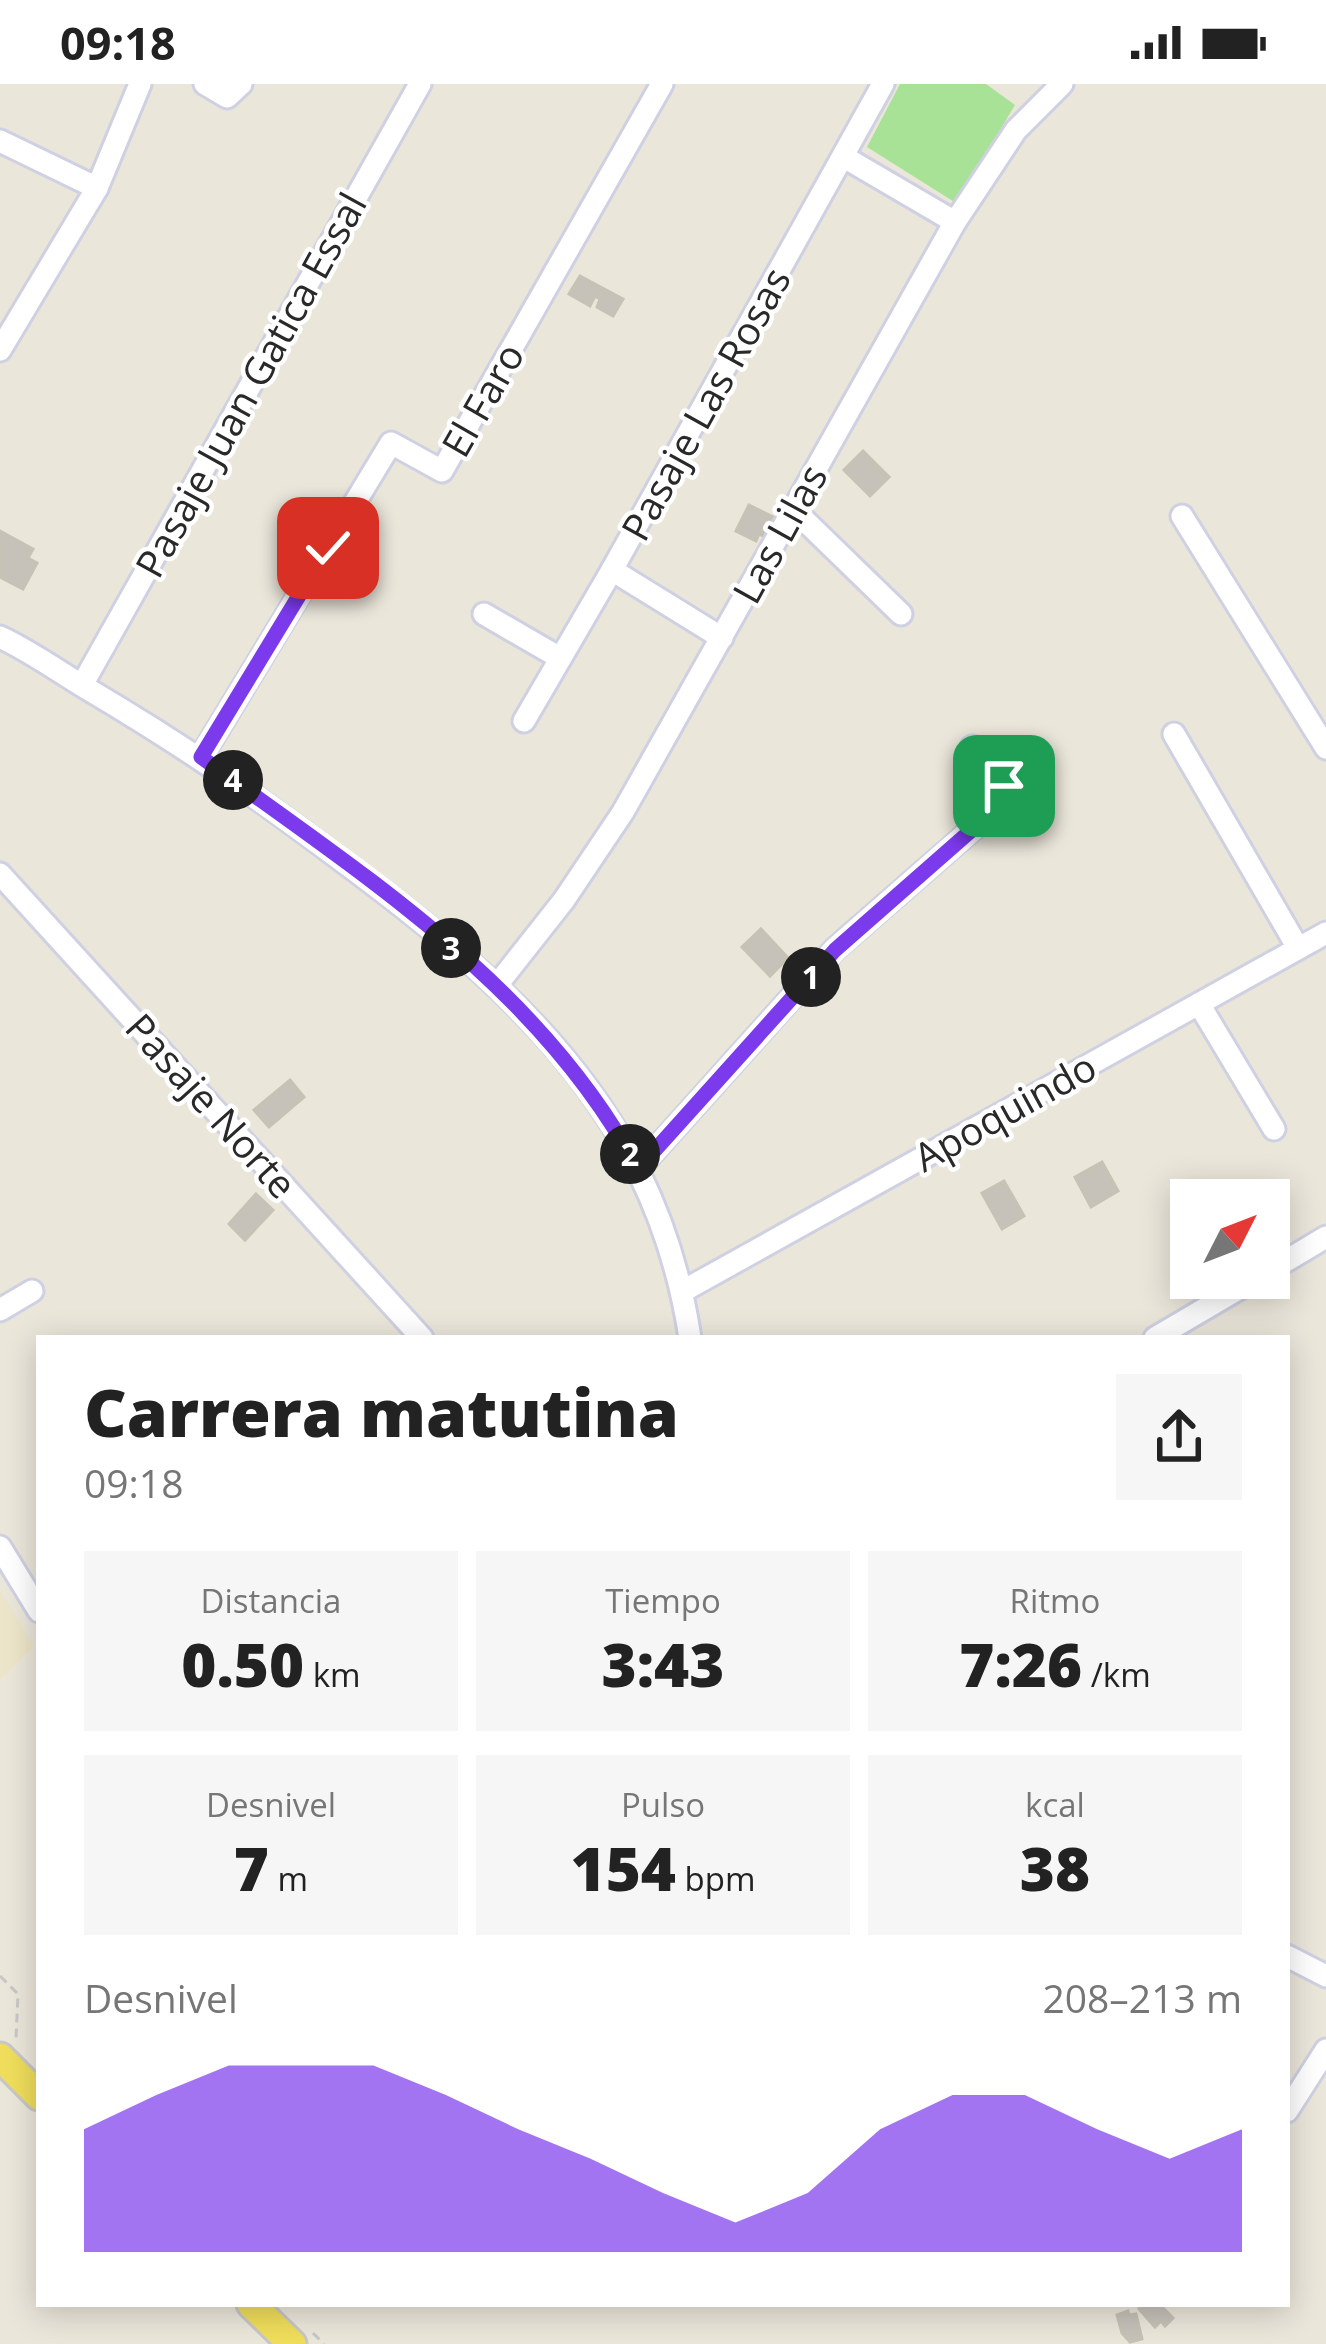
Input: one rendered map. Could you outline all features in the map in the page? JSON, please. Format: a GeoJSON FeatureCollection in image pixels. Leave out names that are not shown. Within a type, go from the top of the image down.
{"type":"FeatureCollection","features":[{"type":"Feature","properties":{"kind":"main road"},"geometry":{"type":"LineString","coordinates":[[14,2053],[36,2091]]}},
{"type":"Feature","properties":{"kind":"main road"},"geometry":{"type":"LineString","coordinates":[[254,2307],[292,2344]]}},
{"type":"Feature","properties":{"kind":"street"},"geometry":{"type":"LineString","coordinates":[[0,350],[97,188],[140,84]]}},
{"type":"Feature","properties":{"kind":"street"},"geometry":{"type":"LineString","coordinates":[[205,84],[226,97],[241,84]]}},
{"type":"Feature","properties":{"kind":"street","name":"Pasaje Juan Gatica Essal"},"geometry":{"type":"LineString","coordinates":[[82,685],[420,84]]}},
{"type":"Feature","properties":{"kind":"street","name":"El Faro"},"geometry":{"type":"LineString","coordinates":[[201,757],[391,443],[442,471],[662,84]]}},
{"type":"Feature","properties":{"kind":"street","name":"Pasaje Las Rosas"},"geometry":{"type":"LineString","coordinates":[[524,721],[883,84]]}},
{"type":"Feature","properties":{"kind":"street","name":"Las Lilas"},"geometry":{"type":"LineString","coordinates":[[497,985],[594,856],[955,222],[1016,130],[1062,84]]}},
{"type":"Feature","properties":{"kind":"street"},"geometry":{"type":"LineString","coordinates":[[0,141],[97,188]]}},
{"type":"Feature","properties":{"kind":"street"},"geometry":{"type":"LineString","coordinates":[[844,157],[955,222]]}},
{"type":"Feature","properties":{"kind":"street"},"geometry":{"type":"LineString","coordinates":[[794,510],[901,614]]}},
{"type":"Feature","properties":{"kind":"street"},"geometry":{"type":"LineString","coordinates":[[1182,516],[1326,748]]}},
{"type":"Feature","properties":{"kind":"street"},"geometry":{"type":"LineString","coordinates":[[612,570],[722,638]]}},
{"type":"Feature","properties":{"kind":"street"},"geometry":{"type":"LineString","coordinates":[[484,614],[560,658]]}},
{"type":"Feature","properties":{"kind":"street"},"geometry":{"type":"LineString","coordinates":[[3,643],[201,757],[371,882],[497,985],[577,1070],[638,1169],[683,1291],[690,1335]]}},
{"type":"Feature","properties":{"kind":"street"},"geometry":{"type":"LineString","coordinates":[[1174,734],[1317,944]]}},
{"type":"Feature","properties":{"kind":"street"},"geometry":{"type":"LineString","coordinates":[[638,1169],[835,950],[999,806],[1004,786],[972,747]]}},
{"type":"Feature","properties":{"kind":"street","name":"Pasaje Norte"},"geometry":{"type":"LineString","coordinates":[[0,874],[419,1335]]}},
{"type":"Feature","properties":{"kind":"street","name":"Apoquindo"},"geometry":{"type":"LineString","coordinates":[[683,1291],[1199,1004],[1317,944]]}},
{"type":"Feature","properties":{"kind":"street"},"geometry":{"type":"LineString","coordinates":[[1199,1004],[1274,1129]]}},
{"type":"Feature","properties":{"kind":"street"},"geometry":{"type":"LineString","coordinates":[[1290,1259],[1326,1238]]}},
{"type":"Feature","properties":{"kind":"street"},"geometry":{"type":"LineString","coordinates":[[0,1310],[32,1291]]}},
{"type":"Feature","properties":{"kind":"street"},"geometry":{"type":"LineString","coordinates":[[1160,1335],[1221,1299]]}},
{"type":"Feature","properties":{"kind":"street"},"geometry":{"type":"LineString","coordinates":[[0,1547],[36,1606]]}},
{"type":"Feature","properties":{"kind":"street"},"geometry":{"type":"LineString","coordinates":[[1290,1958],[1326,1976]]}},
{"type":"Feature","properties":{"kind":"street"},"geometry":{"type":"LineString","coordinates":[[1290,2102],[1326,2050]]}},
{"type":"Feature","properties":{"kind":"path"},"geometry":{"type":"LineString","coordinates":[[0,1976],[18,1994],[14,2053]]}},
{"type":"Feature","properties":{"kind":"shaded area"},"geometry":{"type":"Polygon","coordinates":[[[0,1590],[34,1647],[0,1681],[0,1590]]]}},
{"type":"Feature","properties":{"kind":"green space"},"geometry":{"type":"Polygon","coordinates":[[[900,84],[986,84],[1015,105],[956,203],[867,147],[900,84]]]}},
{"type":"Feature","properties":{"kind":"building"},"geometry":{"type":"Polygon","coordinates":[[[580,276],[623,299],[613,316],[597,307],[600,299],[595,296],[590,306],[569,294],[580,276]]]}},
{"type":"Feature","properties":{"kind":"building"},"geometry":{"type":"Polygon","coordinates":[[[863,451],[889,477],[870,496],[844,470],[863,451]]]}},
{"type":"Feature","properties":{"kind":"building"},"geometry":{"type":"Polygon","coordinates":[[[749,505],[777,519],[767,538],[759,534],[756,541],[736,531],[749,505]]]}},
{"type":"Feature","properties":{"kind":"building"},"geometry":{"type":"Polygon","coordinates":[[[0,531],[33,549],[28,558],[37,563],[23,589],[0,577],[0,531]]]}},
{"type":"Feature","properties":{"kind":"building"},"geometry":{"type":"Polygon","coordinates":[[[761,929],[788,958],[770,976],[742,947],[761,929]]]}},
{"type":"Feature","properties":{"kind":"building"},"geometry":{"type":"Polygon","coordinates":[[[290,1080],[304,1097],[269,1127],[254,1110],[290,1080]]]}},
{"type":"Feature","properties":{"kind":"building"},"geometry":{"type":"Polygon","coordinates":[[[1102,1162],[1118,1191],[1091,1207],[1075,1177],[1102,1162]]]}},
{"type":"Feature","properties":{"kind":"building"},"geometry":{"type":"Polygon","coordinates":[[[1004,1181],[1024,1216],[1002,1229],[982,1193],[1004,1181]]]}},
{"type":"Feature","properties":{"kind":"building"},"geometry":{"type":"Polygon","coordinates":[[[256,1194],[273,1210],[245,1240],[229,1224],[256,1194]]]}},
{"type":"Feature","properties":{"kind":"building"},"geometry":{"type":"Polygon","coordinates":[[[1162,2307],[1173,2318],[1155,2327],[1139,2309],[1162,2307]]]}},
{"type":"Feature","properties":{"kind":"building"},"geometry":{"type":"Polygon","coordinates":[[[1136,2314],[1142,2339],[1130,2342],[1122,2333],[1117,2315],[1136,2314]]]}},
{"type":"Feature","properties":{"kind":"route"},"geometry":{"type":"LineString","coordinates":[[328,548],[201,757],[371,882],[497,985],[577,1070],[638,1169],[835,950],[999,806],[1004,786]]}}]}
